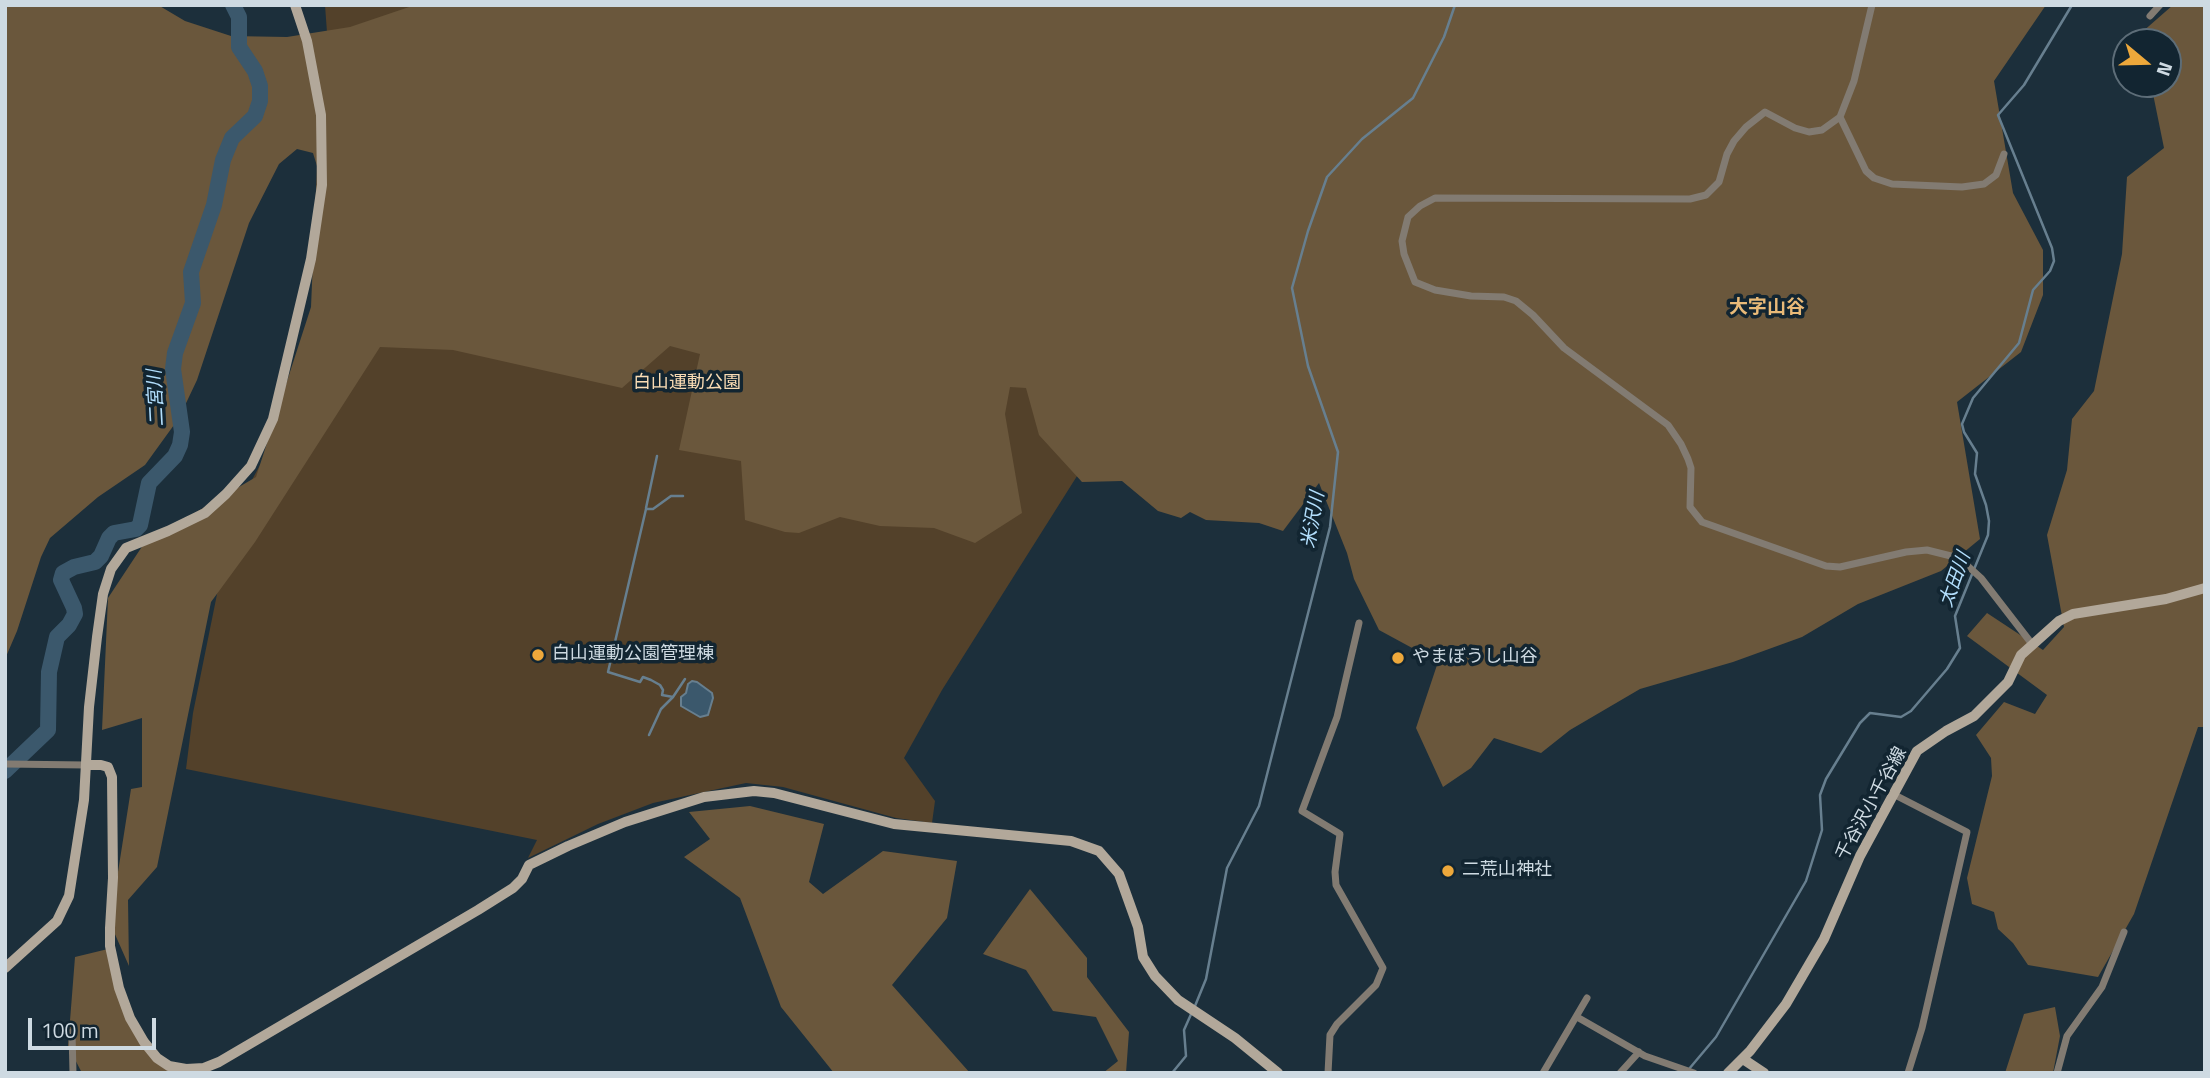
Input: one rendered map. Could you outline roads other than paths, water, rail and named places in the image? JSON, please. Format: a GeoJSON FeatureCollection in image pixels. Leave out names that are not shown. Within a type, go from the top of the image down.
{"type":"FeatureCollection","features":[{"type":"Feature","properties":{"kind":"street"},"geometry":{"type":"LineString","coordinates":[[5,968],[57,921],[69,896],[85,800],[97,637],[103,594],[110,569],[126,548],[205,513],[226,494],[251,466],[273,419],[311,259],[322,185],[321,115],[307,41],[295,5]]}},
{"type":"Feature","properties":{"kind":"street"},"geometry":{"type":"LineString","coordinates":[[1872,5],[1854,81],[1840,117],[1822,130],[1809,132],[1794,128],[1765,111],[1734,141],[1718,182],[1706,195],[1690,199],[1435,198],[1408,216],[1402,241],[1404,254],[1415,282],[1435,290],[1471,296],[1504,297],[1516,302],[1533,315],[1564,348],[1668,425],[1688,459],[1691,468],[1690,508],[1702,522],[1826,566],[1840,567],[1927,550],[1959,558],[1981,578],[2032,645]]}},
{"type":"Feature","properties":{"kind":"street"},"geometry":{"type":"LineString","coordinates":[[2150,16],[2160,5]]}},
{"type":"Feature","properties":{"kind":"street"},"geometry":{"type":"LineString","coordinates":[[1840,117],[1866,171],[1874,178],[1892,184],[1962,187],[1984,184],[1996,175],[2004,154]]}},
{"type":"Feature","properties":{"kind":"street","name":"千谷沢小千谷線"},"geometry":{"type":"LineString","coordinates":[[1728,1073],[1743,1059],[1786,1004],[1824,939],[1846,884],[1917,751],[1946,731],[1975,716],[2008,682],[2021,655],[2059,621],[2073,614],[2166,599],[2205,588]]}},
{"type":"Feature","properties":{"kind":"street"},"geometry":{"type":"LineString","coordinates":[[1328,1073],[1330,1035],[1342,1018],[1376,985],[1383,968],[1336,885],[1340,834],[1303,811],[1337,717],[1359,623]]}},
{"type":"Feature","properties":{"kind":"street"},"geometry":{"type":"LineString","coordinates":[[5,764],[108,767],[113,777],[110,946],[119,988],[130,1018],[144,1042],[157,1058],[169,1066],[204,1068],[219,1062],[478,910],[513,888],[522,879],[529,865],[568,846],[625,822],[704,797],[754,791],[774,793],[894,824],[1071,841],[1099,851],[1119,874],[1138,927],[1143,957],[1155,976],[1178,1000],[1235,1038],[1278,1073]]}},
{"type":"Feature","properties":{"kind":"street"},"geometry":{"type":"LineString","coordinates":[[1893,794],[1967,832],[1922,1028],[1908,1073]]}},
{"type":"Feature","properties":{"kind":"street"},"geometry":{"type":"LineString","coordinates":[[2057,1073],[2067,1036],[2102,986],[2124,932]]}},
{"type":"Feature","properties":{"kind":"street"},"geometry":{"type":"LineString","coordinates":[[1543,1073],[1587,998]]}},
{"type":"Feature","properties":{"kind":"street"},"geometry":{"type":"LineString","coordinates":[[1577,1017],[1639,1052],[1694,1073]]}},
{"type":"Feature","properties":{"kind":"street"},"geometry":{"type":"LineString","coordinates":[[72,1032],[73,1073]]}},
{"type":"Feature","properties":{"kind":"street"},"geometry":{"type":"LineString","coordinates":[[1620,1073],[1639,1052]]}},
{"type":"Feature","properties":{"kind":"street"},"geometry":{"type":"LineString","coordinates":[[1743,1059],[1764,1073]]}},
{"type":"Feature","properties":{"kind":"water"},"geometry":{"type":"Polygon","coordinates":[[[692,681],[712,693],[708,715],[700,717],[681,706],[681,697],[692,681]]]}},
{"type":"Feature","properties":{"kind":"waterway","name":"二宮川"},"geometry":{"type":"LineString","coordinates":[[5,771],[48,730],[49,672],[57,637],[75,614],[61,580],[63,573],[95,562],[114,533],[136,529],[140,525],[149,483],[175,456],[180,445],[182,432],[173,369],[175,353],[193,303],[191,272],[214,205],[223,160],[232,138],[255,116],[260,101],[260,86],[255,71],[239,47],[239,17],[233,5]]}},
{"type":"Feature","properties":{"kind":"waterway","name":"米沢川"},"geometry":{"type":"LineString","coordinates":[[1195,1006],[1206,979],[1227,868],[1259,806],[1330,527],[1338,452],[1308,366],[1292,288],[1327,177],[1362,139],[1413,98],[1444,37],[1455,5]]}},
{"type":"Feature","properties":{"kind":"waterway","name":"太田川"},"geometry":{"type":"LineString","coordinates":[[1689,1069],[1716,1037],[1806,881],[1822,830],[1820,795],[1826,779],[1860,723],[1870,713],[1901,717],[1911,711],[1947,669],[1960,648],[1955,616],[1988,535],[1989,521],[1975,474],[1977,453],[1962,424],[1973,398],[2019,343],[2033,290],[2050,271],[2054,261],[2052,248],[1998,115],[2024,85],[2072,5]]}},
{"type":"Feature","properties":{"kind":"waterway"},"geometry":{"type":"LineString","coordinates":[[646,508],[657,456]]}},
{"type":"Feature","properties":{"kind":"waterway"},"geometry":{"type":"LineString","coordinates":[[673,697],[662,695],[660,685],[651,680],[643,677],[640,682],[608,672],[646,509],[653,509],[671,496],[683,496]]}},
{"type":"Feature","properties":{"kind":"waterway"},"geometry":{"type":"LineString","coordinates":[[649,735],[661,709],[685,679]]}},
{"type":"Feature","properties":{"kind":"waterway","name":"米沢川"},"geometry":{"type":"LineString","coordinates":[[1172,1073],[1186,1056],[1184,1030],[1192,1012]]}},
{"type":"Feature","properties":{"kind":"place","name":"白山運動公園管理棟"},"geometry":{"type":"Point","coordinates":[538,655]}},
{"type":"Feature","properties":{"kind":"place","name":"やまぼうし山谷"},"geometry":{"type":"Point","coordinates":[1398,658]}},
{"type":"Feature","properties":{"kind":"place","name":"二荒山神社"},"geometry":{"type":"Point","coordinates":[1448,871]}},
{"type":"Feature","properties":{"kind":"district","name":"大字山谷"},"geometry":{"type":"Point","coordinates":[1767,308]}},
{"type":"Feature","properties":{"kind":"park label","name":"白山運動公園"},"geometry":{"type":"Point","coordinates":[687,384]}}]}
